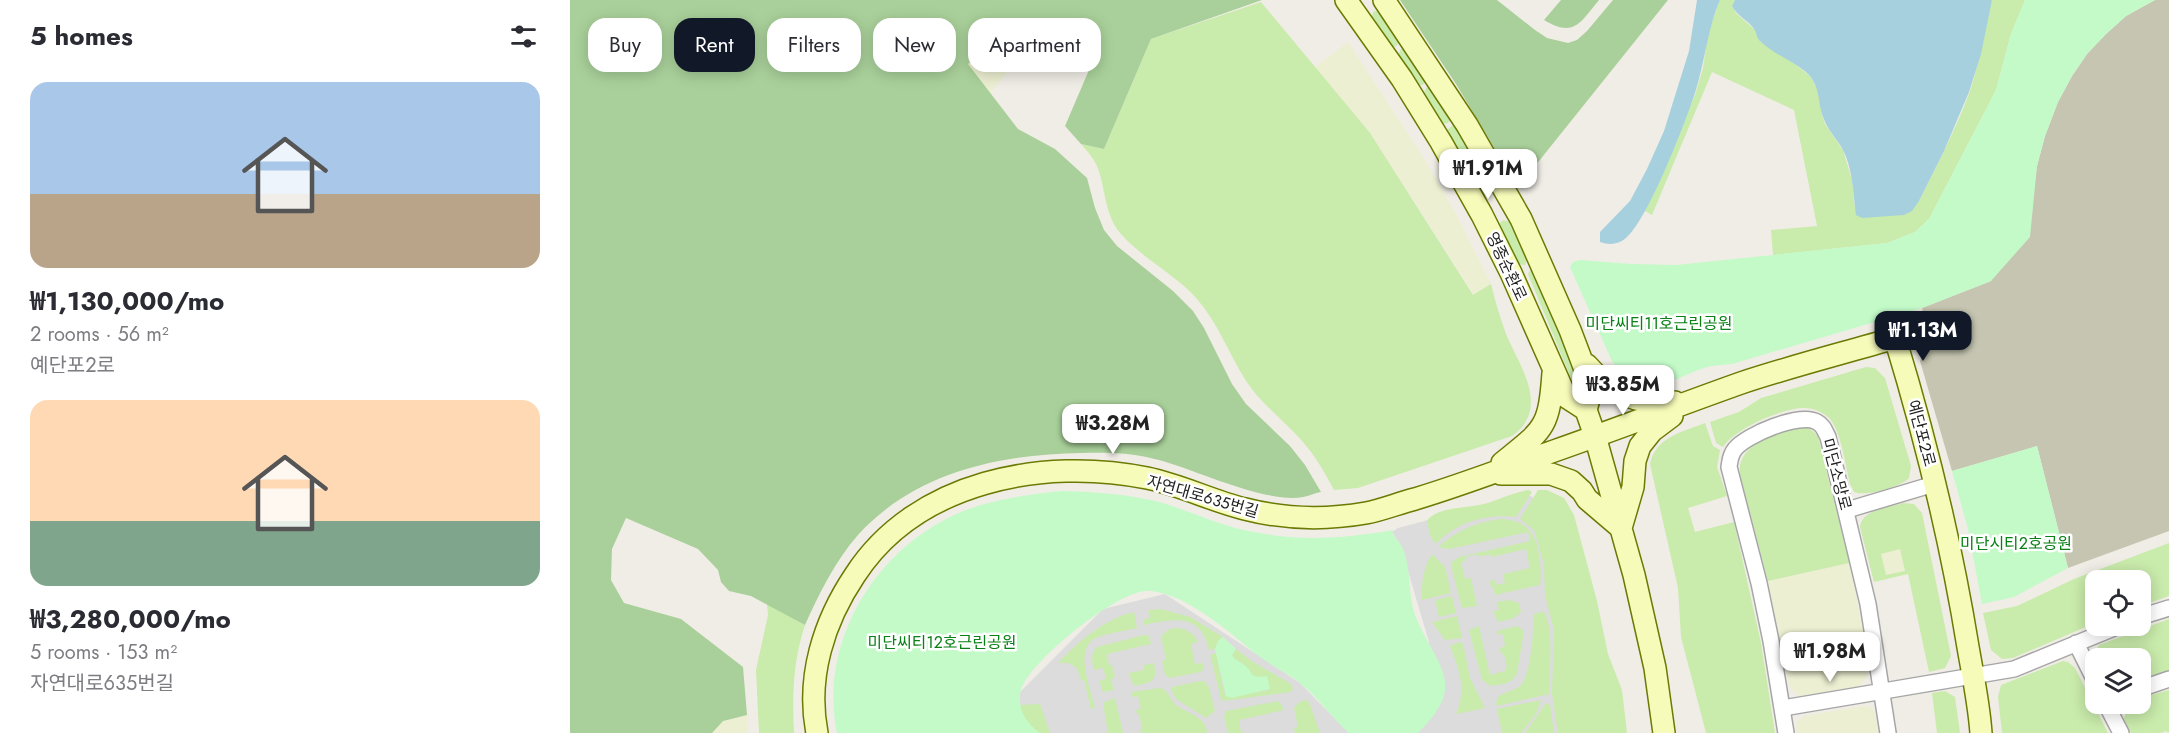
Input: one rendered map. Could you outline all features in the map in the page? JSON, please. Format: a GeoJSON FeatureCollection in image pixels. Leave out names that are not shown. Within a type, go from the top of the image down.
{"type":"FeatureCollection","features":[{"type":"Feature","properties":{"kind":"street","name":"영종순환로"},"geometry":{"type":"LineString","coordinates":[[1347,0],[1402,79],[1482,215],[1511,273],[1566,397],[1586,410]]}},
{"type":"Feature","properties":{"kind":"street","name":"영종순환로"},"geometry":{"type":"LineString","coordinates":[[1384,0],[1448,96],[1521,219],[1592,388],[1586,410],[1621,528],[1655,668],[1664,733]]}},
{"type":"Feature","properties":{"kind":"street","name":"예단포2로"},"geometry":{"type":"LineString","coordinates":[[1595,436],[1790,368],[1895,339],[1935,484],[1955,570],[1974,676],[1981,733]]}},
{"type":"Feature","properties":{"kind":"street"},"geometry":{"type":"LineString","coordinates":[[1580,358],[1604,383],[1629,398],[1647,402],[1694,401]]}},
{"type":"Feature","properties":{"kind":"street"},"geometry":{"type":"LineString","coordinates":[[1488,474],[1533,439],[1542,429],[1550,406],[1553,368]]}},
{"type":"Feature","properties":{"kind":"street"},"geometry":{"type":"LineString","coordinates":[[1488,474],[1558,476],[1577,485],[1587,499],[1621,528],[1633,487],[1635,461],[1644,439],[1694,401]]}},
{"type":"Feature","properties":{"kind":"street","name":"미단소망로"},"geometry":{"type":"LineString","coordinates":[[1786,733],[1756,570],[1730,467],[1735,448],[1773,426],[1802,419],[1822,426],[1828,437],[1868,604],[1888,733]]}},
{"type":"Feature","properties":{"kind":"street","name":"자연대로635번길"},"geometry":{"type":"LineString","coordinates":[[816,733],[814,693],[818,658],[828,625],[842,595],[877,546],[902,523],[927,506],[965,489],[1005,478],[1045,472],[1114,474],[1148,479],[1266,514],[1300,518],[1319,517],[1370,512],[1595,436]]}},
{"type":"Feature","properties":{"kind":"street"},"geometry":{"type":"LineString","coordinates":[[1847,510],[1935,484]]}},
{"type":"Feature","properties":{"kind":"street"},"geometry":{"type":"LineString","coordinates":[[2151,614],[2169,608]]}},
{"type":"Feature","properties":{"kind":"street"},"geometry":{"type":"LineString","coordinates":[[1783,708],[2014,669],[2094,636]]}},
{"type":"Feature","properties":{"kind":"street"},"geometry":{"type":"LineString","coordinates":[[2076,643],[2085,661]]}},
{"type":"Feature","properties":{"kind":"street"},"geometry":{"type":"LineString","coordinates":[[2151,685],[2169,679]]}},
{"type":"Feature","properties":{"kind":"street"},"geometry":{"type":"LineString","coordinates":[[2111,714],[2121,733]]}},
{"type":"Feature","properties":{"kind":"shaded area"},"geometry":{"type":"Polygon","coordinates":[[[2155,0],[2169,0],[2169,531],[2068,568],[2037,446],[1952,471],[1920,361],[1929,338],[1922,308],[1991,281],[2032,201],[2037,166],[2045,136],[2058,102],[2072,76],[2087,54],[2106,34],[2126,16],[2155,0]]]}},
{"type":"Feature","properties":{"kind":"shaded area"},"geometry":{"type":"Polygon","coordinates":[[[1348,42],[1422,155],[1456,214],[1491,284],[1474,295],[1370,133],[1315,67],[1348,42]]]}},
{"type":"Feature","properties":{"kind":"shaded area"},"geometry":{"type":"Polygon","coordinates":[[[974,72],[1008,72],[989,94],[974,72]]]}},
{"type":"Feature","properties":{"kind":"shaded area"},"geometry":{"type":"Polygon","coordinates":[[[1526,494],[1537,499],[1591,733],[1418,733],[1429,642],[1400,544],[1392,532],[1398,528],[1526,494]]]}},
{"type":"Feature","properties":{"kind":"shaded area"},"geometry":{"type":"Polygon","coordinates":[[[1900,549],[1905,571],[1886,575],[1881,554],[1900,549]]]}},
{"type":"Feature","properties":{"kind":"shaded area"},"geometry":{"type":"Polygon","coordinates":[[[1849,563],[1863,630],[1868,675],[1859,686],[1800,696],[1792,690],[1789,684],[1768,581],[1849,563]]]}},
{"type":"Feature","properties":{"kind":"shaded area"},"geometry":{"type":"Polygon","coordinates":[[[1165,594],[1300,683],[1349,733],[1040,733],[1020,705],[1020,692],[1103,609],[1165,594]]]}},
{"type":"Feature","properties":{"kind":"shaded area"},"geometry":{"type":"Polygon","coordinates":[[[1864,706],[1875,712],[1878,733],[1796,733],[1797,722],[1804,716],[1864,706]]]}},
{"type":"Feature","properties":{"kind":"shaded area"},"geometry":{"type":"Polygon","coordinates":[[[747,715],[748,733],[712,733],[723,721],[747,715]]]}},
{"type":"Feature","properties":{"kind":"green space"},"geometry":{"type":"Polygon","coordinates":[[[570,0],[1262,0],[1151,39],[1104,149],[1081,144],[1065,126],[1088,72],[1101,72],[1101,18],[968,18],[968,72],[974,72],[1018,129],[1055,149],[1087,178],[1104,230],[1117,246],[1173,291],[1193,311],[1232,384],[1246,404],[1290,446],[1305,465],[1321,492],[1303,497],[1271,496],[1159,460],[1121,454],[1051,454],[990,463],[932,482],[881,513],[858,535],[842,556],[805,625],[751,596],[729,591],[721,582],[718,570],[698,549],[626,518],[612,549],[611,580],[624,603],[681,619],[743,667],[747,715],[723,721],[712,733],[570,733],[570,0]]]}},
{"type":"Feature","properties":{"kind":"green space"},"geometry":{"type":"Polygon","coordinates":[[[1400,0],[1497,0],[1547,38],[1568,43],[1577,40],[1587,31],[1613,0],[1668,0],[1539,161],[1531,168],[1518,172],[1505,166],[1456,84],[1400,0]]]}},
{"type":"Feature","properties":{"kind":"green space"},"geometry":{"type":"Polygon","coordinates":[[[1561,0],[1599,0],[1576,25],[1563,28],[1544,20],[1561,0]]]}},
{"type":"Feature","properties":{"kind":"green space"},"geometry":{"type":"Polygon","coordinates":[[[1720,0],[1735,0],[1732,6],[1736,13],[1755,30],[1761,42],[1811,77],[1819,93],[1825,124],[1843,150],[1852,180],[1855,209],[1919,201],[1970,91],[1992,0],[2025,0],[2011,34],[1996,90],[1929,219],[1915,232],[1887,243],[1773,255],[1771,230],[1817,226],[1794,110],[1712,72],[1652,215],[1645,211],[1695,95],[1703,68],[1708,33],[1720,0]]]}},
{"type":"Feature","properties":{"kind":"green space","name":"미단씨티11호근린공원"},"geometry":{"type":"Polygon","coordinates":[[[2025,0],[2155,0],[2126,16],[2106,34],[2087,54],[2072,76],[2058,102],[2037,166],[2030,237],[1991,281],[1922,308],[1732,364],[1704,368],[1668,382],[1641,383],[1621,372],[1611,359],[1570,267],[1573,262],[1580,260],[1676,265],[1887,243],[1915,232],[1929,219],[1996,90],[2011,34],[2025,0]]]}},
{"type":"Feature","properties":{"kind":"green space"},"geometry":{"type":"Polygon","coordinates":[[[1261,2],[1370,133],[1473,295],[1491,284],[1506,334],[1529,387],[1531,400],[1524,425],[1512,436],[1358,488],[1334,490],[1307,446],[1246,381],[1217,328],[1197,299],[1130,243],[1115,227],[1108,210],[1097,166],[1081,144],[1104,149],[1151,39],[1261,2]]]}},
{"type":"Feature","properties":{"kind":"green space"},"geometry":{"type":"Polygon","coordinates":[[[1373,12],[1380,12],[1401,41],[1395,47],[1390,45],[1371,20],[1373,12]]]}},
{"type":"Feature","properties":{"kind":"green space"},"geometry":{"type":"Polygon","coordinates":[[[1404,48],[1426,80],[1423,85],[1418,85],[1398,56],[1404,48]]]}},
{"type":"Feature","properties":{"kind":"green space"},"geometry":{"type":"Polygon","coordinates":[[[1429,87],[1432,88],[1451,119],[1448,123],[1440,122],[1423,95],[1429,87]]]}},
{"type":"Feature","properties":{"kind":"green space"},"geometry":{"type":"Polygon","coordinates":[[[1453,125],[1457,127],[1474,158],[1468,164],[1463,161],[1447,133],[1453,125]]]}},
{"type":"Feature","properties":{"kind":"green space"},"geometry":{"type":"Polygon","coordinates":[[[1474,166],[1480,169],[1491,187],[1485,196],[1482,195],[1470,174],[1469,171],[1474,166]]]}},
{"type":"Feature","properties":{"kind":"green space"},"geometry":{"type":"Polygon","coordinates":[[[1503,220],[1510,222],[1528,257],[1525,265],[1517,264],[1499,228],[1503,220]]]}},
{"type":"Feature","properties":{"kind":"green space"},"geometry":{"type":"Polygon","coordinates":[[[1530,270],[1534,271],[1586,392],[1578,395],[1528,274],[1530,270]]]}},
{"type":"Feature","properties":{"kind":"green space"},"geometry":{"type":"Polygon","coordinates":[[[1866,367],[1875,368],[1885,378],[1911,466],[1909,478],[1899,485],[1874,492],[1854,492],[1837,431],[1829,418],[1811,409],[1795,409],[1772,416],[1737,433],[1723,447],[1716,443],[1710,422],[1739,412],[1761,398],[1866,367]]]}},
{"type":"Feature","properties":{"kind":"green space"},"geometry":{"type":"Polygon","coordinates":[[[1705,423],[1713,446],[1720,450],[1717,467],[1727,496],[1688,508],[1695,532],[1734,522],[1761,643],[1775,733],[1706,733],[1681,637],[1678,588],[1650,464],[1658,447],[1664,442],[1679,433],[1705,423]]]}},
{"type":"Feature","properties":{"kind":"green space"},"geometry":{"type":"Polygon","coordinates":[[[1809,428],[1818,436],[1849,563],[1768,581],[1740,475],[1740,464],[1744,455],[1760,442],[1780,433],[1809,428]]]}},
{"type":"Feature","properties":{"kind":"green space","name":"미단시티2호공원"},"geometry":{"type":"Polygon","coordinates":[[[2037,446],[2068,568],[2014,597],[1982,604],[1968,529],[1952,471],[2037,446]]]}},
{"type":"Feature","properties":{"kind":"green space"},"geometry":{"type":"Polygon","coordinates":[[[1529,490],[1532,492],[1516,517],[1484,518],[1464,524],[1445,535],[1437,543],[1430,535],[1427,521],[1437,513],[1484,504],[1529,490]]]}},
{"type":"Feature","properties":{"kind":"green space"},"geometry":{"type":"Polygon","coordinates":[[[1538,490],[1547,490],[1564,498],[1574,515],[1597,601],[1608,654],[1622,690],[1627,733],[1558,733],[1552,694],[1554,630],[1545,595],[1544,564],[1534,530],[1520,519],[1538,490]]]}},
{"type":"Feature","properties":{"kind":"green space","name":"미단씨티12호근린공원"},"geometry":{"type":"Polygon","coordinates":[[[1062,491],[1140,498],[1264,534],[1319,538],[1394,530],[1392,532],[1403,548],[1406,559],[1415,615],[1444,674],[1445,687],[1442,700],[1434,715],[1418,733],[1349,733],[1297,680],[1263,659],[1196,608],[1166,594],[1151,591],[1137,593],[1098,613],[1077,628],[1040,662],[1021,690],[1020,703],[1023,714],[1030,725],[1040,733],[837,733],[833,700],[836,667],[844,636],[858,606],[875,579],[897,554],[922,534],[950,517],[976,506],[1004,499],[1062,491]]]}},
{"type":"Feature","properties":{"kind":"green space"},"geometry":{"type":"Polygon","coordinates":[[[1903,503],[1914,504],[1922,513],[1951,656],[1945,668],[1929,672],[1908,574],[1874,582],[1860,527],[1865,516],[1903,503]],[[1900,549],[1881,554],[1886,575],[1905,571],[1900,549]]]}},
{"type":"Feature","properties":{"kind":"green space"},"geometry":{"type":"Polygon","coordinates":[[[1501,519],[1522,524],[1532,534],[1539,556],[1540,585],[1495,595],[1491,587],[1490,581],[1495,580],[1496,585],[1505,583],[1503,574],[1530,568],[1526,549],[1491,557],[1490,554],[1479,557],[1478,554],[1465,557],[1465,561],[1461,562],[1465,579],[1471,578],[1477,606],[1462,608],[1452,562],[1459,557],[1530,541],[1528,532],[1449,549],[1438,547],[1452,536],[1468,528],[1501,519]]]}},
{"type":"Feature","properties":{"kind":"green space"},"geometry":{"type":"Polygon","coordinates":[[[2169,543],[2169,596],[2151,602],[2151,570],[2098,570],[2169,543]]]}},
{"type":"Feature","properties":{"kind":"green space"},"geometry":{"type":"Polygon","coordinates":[[[1432,554],[1445,567],[1451,593],[1422,600],[1423,577],[1432,554]]]}},
{"type":"Feature","properties":{"kind":"green space"},"geometry":{"type":"Polygon","coordinates":[[[2085,575],[2085,627],[2013,658],[2002,659],[1991,650],[1983,613],[2017,606],[2085,575]]]}},
{"type":"Feature","properties":{"kind":"green space"},"geometry":{"type":"Polygon","coordinates":[[[1452,596],[1456,613],[1439,617],[1435,600],[1452,596]]]}},
{"type":"Feature","properties":{"kind":"green space"},"geometry":{"type":"Polygon","coordinates":[[[1509,600],[1519,603],[1521,612],[1514,618],[1498,622],[1493,611],[1499,610],[1497,602],[1509,600]]]}},
{"type":"Feature","properties":{"kind":"green space"},"geometry":{"type":"Polygon","coordinates":[[[767,604],[805,625],[794,679],[794,733],[759,733],[756,670],[768,615],[767,604]]]}},
{"type":"Feature","properties":{"kind":"green space"},"geometry":{"type":"Polygon","coordinates":[[[1161,609],[1190,617],[1223,637],[1218,641],[1215,649],[1209,650],[1200,629],[1193,624],[1175,620],[1144,625],[1143,620],[1150,618],[1148,610],[1161,609]]]}},
{"type":"Feature","properties":{"kind":"green space"},"geometry":{"type":"Polygon","coordinates":[[[1543,611],[1547,618],[1550,638],[1549,694],[1497,706],[1498,697],[1517,688],[1524,681],[1531,652],[1533,615],[1543,611]]]}},
{"type":"Feature","properties":{"kind":"green space"},"geometry":{"type":"Polygon","coordinates":[[[1134,612],[1137,628],[1111,633],[1089,643],[1085,670],[1095,708],[1091,709],[1084,680],[1081,680],[1077,668],[1068,663],[1058,663],[1083,639],[1102,626],[1134,612]]]}},
{"type":"Feature","properties":{"kind":"green space"},"geometry":{"type":"Polygon","coordinates":[[[1457,616],[1462,638],[1445,640],[1432,622],[1457,616]]]}},
{"type":"Feature","properties":{"kind":"green space"},"geometry":{"type":"Polygon","coordinates":[[[2169,619],[2169,670],[2151,676],[2151,648],[2097,648],[2099,645],[2123,636],[2151,636],[2151,626],[2169,619]]]}},
{"type":"Feature","properties":{"kind":"green space"},"geometry":{"type":"Polygon","coordinates":[[[1479,626],[1490,675],[1505,671],[1507,667],[1500,648],[1505,646],[1503,634],[1498,635],[1497,631],[1517,626],[1524,631],[1517,673],[1510,681],[1491,686],[1482,680],[1469,630],[1479,626]]]}},
{"type":"Feature","properties":{"kind":"green space"},"geometry":{"type":"Polygon","coordinates":[[[1174,628],[1188,631],[1198,642],[1191,644],[1195,664],[1203,663],[1204,669],[1200,672],[1170,678],[1165,675],[1162,661],[1166,660],[1161,636],[1174,628]]]}},
{"type":"Feature","properties":{"kind":"green space"},"geometry":{"type":"Polygon","coordinates":[[[1144,635],[1149,636],[1151,644],[1107,654],[1115,677],[1111,679],[1114,690],[1103,692],[1099,681],[1106,679],[1103,668],[1094,670],[1093,652],[1097,647],[1144,635]]]}},
{"type":"Feature","properties":{"kind":"green space"},"geometry":{"type":"Polygon","coordinates":[[[1223,637],[1236,649],[1233,657],[1247,667],[1254,676],[1267,676],[1270,689],[1232,698],[1226,696],[1215,649],[1218,641],[1223,637]]]}},
{"type":"Feature","properties":{"kind":"green space"},"geometry":{"type":"Polygon","coordinates":[[[1459,642],[1463,644],[1470,678],[1485,708],[1456,714],[1461,687],[1459,671],[1450,646],[1459,642]]]}},
{"type":"Feature","properties":{"kind":"green space"},"geometry":{"type":"Polygon","coordinates":[[[1236,649],[1291,684],[1293,689],[1290,692],[1223,701],[1210,655],[1216,653],[1224,693],[1228,697],[1269,690],[1242,663],[1234,659],[1232,655],[1236,649]]]}},
{"type":"Feature","properties":{"kind":"green space"},"geometry":{"type":"Polygon","coordinates":[[[2063,661],[2068,662],[2075,668],[2085,688],[2085,714],[2098,714],[2108,733],[2002,733],[1998,697],[2001,685],[2063,661]]]}},
{"type":"Feature","properties":{"kind":"green space"},"geometry":{"type":"Polygon","coordinates":[[[1154,663],[1154,678],[1145,684],[1134,686],[1127,669],[1129,673],[1144,670],[1144,665],[1154,663]]]}},
{"type":"Feature","properties":{"kind":"green space"},"geometry":{"type":"Polygon","coordinates":[[[1204,681],[1209,687],[1215,711],[1206,718],[1176,699],[1171,690],[1172,687],[1204,681]]]}},
{"type":"Feature","properties":{"kind":"green space"},"geometry":{"type":"Polygon","coordinates":[[[1160,688],[1176,705],[1200,719],[1207,733],[1141,733],[1139,714],[1137,715],[1136,710],[1141,709],[1138,696],[1132,697],[1131,692],[1160,688]]]}},
{"type":"Feature","properties":{"kind":"green space"},"geometry":{"type":"Polygon","coordinates":[[[2169,690],[2169,733],[2166,731],[2131,733],[2124,719],[2125,714],[2151,714],[2151,695],[2169,690]]]}},
{"type":"Feature","properties":{"kind":"green space"},"geometry":{"type":"Polygon","coordinates":[[[1945,691],[1955,697],[1960,733],[1937,733],[1932,693],[1945,691]]]}},
{"type":"Feature","properties":{"kind":"green space"},"geometry":{"type":"Polygon","coordinates":[[[1115,698],[1123,733],[1108,733],[1103,703],[1115,698]]]}},
{"type":"Feature","properties":{"kind":"green space"},"geometry":{"type":"Polygon","coordinates":[[[1305,700],[1309,702],[1320,733],[1295,733],[1294,728],[1298,727],[1294,708],[1305,700]]]}},
{"type":"Feature","properties":{"kind":"green space"},"geometry":{"type":"Polygon","coordinates":[[[1541,700],[1536,714],[1521,733],[1502,733],[1497,709],[1541,700]]]}},
{"type":"Feature","properties":{"kind":"green space"},"geometry":{"type":"Polygon","coordinates":[[[1279,701],[1284,710],[1239,720],[1241,732],[1245,733],[1228,733],[1224,717],[1226,711],[1279,701]]]}},
{"type":"Feature","properties":{"kind":"green space"},"geometry":{"type":"Polygon","coordinates":[[[1546,703],[1550,705],[1554,733],[1525,733],[1546,703]]]}},
{"type":"Feature","properties":{"kind":"green space"},"geometry":{"type":"Polygon","coordinates":[[[1040,704],[1050,733],[1017,733],[1020,705],[1040,704]]]}},
{"type":"Feature","properties":{"kind":"water"},"geometry":{"type":"Polygon","coordinates":[[[1697,0],[1720,0],[1695,93],[1675,147],[1655,192],[1635,228],[1620,242],[1610,244],[1600,242],[1600,232],[1630,201],[1664,131],[1689,51],[1697,0]]]}},
{"type":"Feature","properties":{"kind":"water"},"geometry":{"type":"Polygon","coordinates":[[[1735,0],[1992,0],[1981,54],[1969,92],[1944,151],[1912,211],[1904,215],[1862,218],[1856,215],[1846,156],[1821,112],[1813,80],[1803,70],[1760,41],[1752,26],[1732,6],[1735,0]]]}}]}
